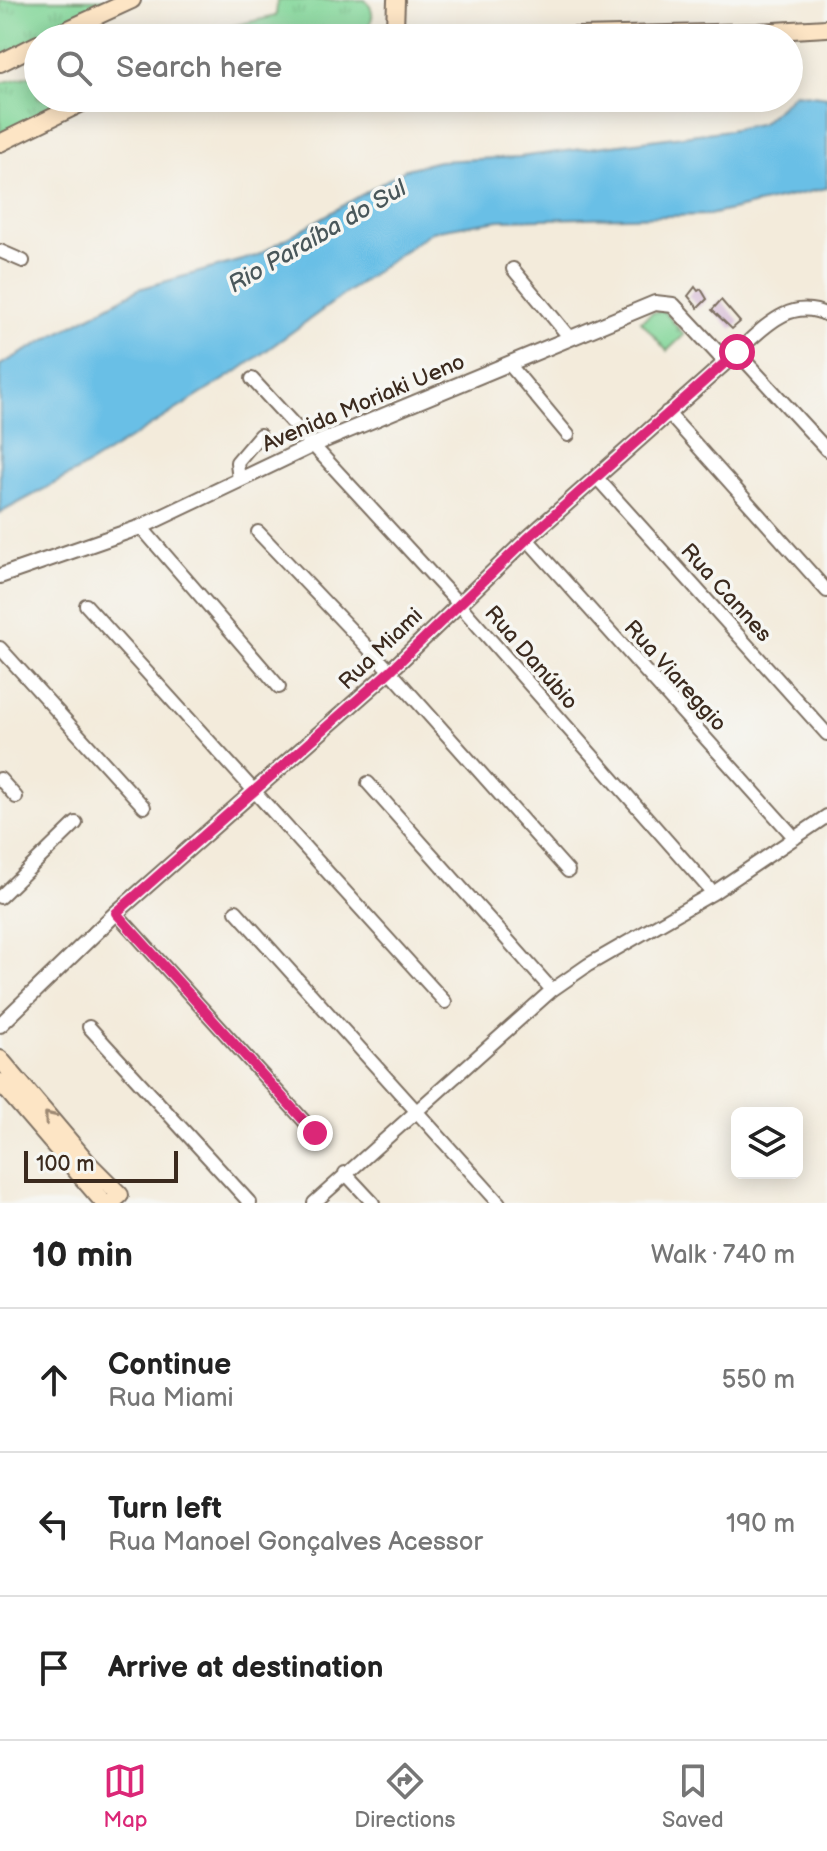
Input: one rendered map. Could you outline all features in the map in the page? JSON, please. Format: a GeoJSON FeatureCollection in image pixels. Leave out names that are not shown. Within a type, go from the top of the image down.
{"type":"FeatureCollection","features":[{"type":"Feature","properties":{"kind":"main road"},"geometry":{"type":"LineString","coordinates":[[80,24],[132,0]]}},
{"type":"Feature","properties":{"kind":"main road"},"geometry":{"type":"LineString","coordinates":[[385,0],[392,24]]}},
{"type":"Feature","properties":{"kind":"main road"},"geometry":{"type":"LineString","coordinates":[[395,24],[396,0]]}},
{"type":"Feature","properties":{"kind":"main road"},"geometry":{"type":"LineString","coordinates":[[803,29],[827,28]]}},
{"type":"Feature","properties":{"kind":"main road"},"geometry":{"type":"LineString","coordinates":[[0,63],[24,51]]}},
{"type":"Feature","properties":{"kind":"main road"},"geometry":{"type":"LineString","coordinates":[[0,143],[63,112]]}},
{"type":"Feature","properties":{"kind":"main road"},"geometry":{"type":"LineString","coordinates":[[0,1059],[88,1163],[109,1199]]}},
{"type":"Feature","properties":{"kind":"main road"},"geometry":{"type":"LineString","coordinates":[[0,1082],[109,1199]]}},
{"type":"Feature","properties":{"kind":"street"},"geometry":{"type":"LineString","coordinates":[[0,251],[23,261]]}},
{"type":"Feature","properties":{"kind":"street"},"geometry":{"type":"LineString","coordinates":[[513,269],[570,338]]}},
{"type":"Feature","properties":{"kind":"street","name":"Avenida Moriaki Ueno"},"geometry":{"type":"LineString","coordinates":[[0,576],[141,527],[313,445],[655,303],[673,305],[731,357]]}},
{"type":"Feature","properties":{"kind":"street","name":"Rua Miami"},"geometry":{"type":"LineString","coordinates":[[0,1025],[116,913],[390,671],[527,539],[731,357],[785,312],[817,310],[827,315]]}},
{"type":"Feature","properties":{"kind":"street"},"geometry":{"type":"LineString","coordinates":[[731,357],[827,450]]}},
{"type":"Feature","properties":{"kind":"street"},"geometry":{"type":"LineString","coordinates":[[509,364],[568,435]]}},
{"type":"Feature","properties":{"kind":"street","name":"Rua Danúbio"},"geometry":{"type":"LineString","coordinates":[[252,379],[458,603],[713,893]]}},
{"type":"Feature","properties":{"kind":"street"},"geometry":{"type":"LineString","coordinates":[[667,412],[827,591]]}},
{"type":"Feature","properties":{"kind":"street"},"geometry":{"type":"LineString","coordinates":[[239,481],[237,462],[260,435]]}},
{"type":"Feature","properties":{"kind":"street","name":"Rua Cannes"},"geometry":{"type":"LineString","coordinates":[[597,478],[827,734]]}},
{"type":"Feature","properties":{"kind":"street"},"geometry":{"type":"LineString","coordinates":[[141,527],[279,687]]}},
{"type":"Feature","properties":{"kind":"street"},"geometry":{"type":"LineString","coordinates":[[258,532],[390,671],[568,871]]}},
{"type":"Feature","properties":{"kind":"street","name":"Rua Viareggio"},"geometry":{"type":"LineString","coordinates":[[527,539],[795,838]]}},
{"type":"Feature","properties":{"kind":"street"},"geometry":{"type":"LineString","coordinates":[[86,605],[445,1002]]}},
{"type":"Feature","properties":{"kind":"street"},"geometry":{"type":"LineString","coordinates":[[0,648],[144,807]]}},
{"type":"Feature","properties":{"kind":"street"},"geometry":{"type":"LineString","coordinates":[[0,779],[16,797]]}},
{"type":"Feature","properties":{"kind":"street"},"geometry":{"type":"LineString","coordinates":[[368,783],[552,990]]}},
{"type":"Feature","properties":{"kind":"street"},"geometry":{"type":"LineString","coordinates":[[314,1203],[552,990],[588,965],[713,893],[827,816]]}},
{"type":"Feature","properties":{"kind":"street"},"geometry":{"type":"LineString","coordinates":[[0,897],[76,823]]}},
{"type":"Feature","properties":{"kind":"street"},"geometry":{"type":"LineString","coordinates":[[236,911],[499,1203]]}},
{"type":"Feature","properties":{"kind":"street"},"geometry":{"type":"LineString","coordinates":[[116,913],[315,1133]]}},
{"type":"Feature","properties":{"kind":"street"},"geometry":{"type":"LineString","coordinates":[[89,1027],[250,1203]]}},
{"type":"Feature","properties":{"kind":"street"},"geometry":{"type":"LineString","coordinates":[[345,1173],[373,1203]]}},
{"type":"Feature","properties":{"kind":"green space"},"geometry":{"type":"Polygon","coordinates":[[[0,0],[136,0],[84,24],[24,24],[24,52],[0,63],[0,0]]]}},
{"type":"Feature","properties":{"kind":"green space"},"geometry":{"type":"Polygon","coordinates":[[[277,0],[365,0],[371,8],[372,17],[369,24],[241,24],[276,16],[277,0]]]}},
{"type":"Feature","properties":{"kind":"green space"},"geometry":{"type":"Polygon","coordinates":[[[24,77],[24,112],[53,112],[0,137],[0,83],[24,77]]]}},
{"type":"Feature","properties":{"kind":"green space"},"geometry":{"type":"Polygon","coordinates":[[[663,310],[684,335],[667,351],[641,321],[663,310]]]}},
{"type":"Feature","properties":{"kind":"water","name":"Rio Paraíba do Sul"},"geometry":{"type":"Polygon","coordinates":[[[803,94],[827,97],[827,188],[709,215],[499,220],[432,231],[238,371],[83,468],[0,513],[0,365],[139,289],[256,256],[406,169],[439,161],[519,157],[762,123],[774,112],[803,112],[803,94]]]}},
{"type":"Feature","properties":{"kind":"building"},"geometry":{"type":"Polygon","coordinates":[[[695,287],[698,291],[701,289],[707,299],[698,308],[688,296],[695,287]]]}},
{"type":"Feature","properties":{"kind":"building"},"geometry":{"type":"Polygon","coordinates":[[[721,300],[740,322],[732,329],[712,310],[721,300]]]}},
{"type":"Feature","properties":{"kind":"route"},"geometry":{"type":"LineString","coordinates":[[315,1133],[116,913],[390,671],[527,539],[737,352]]}}]}
